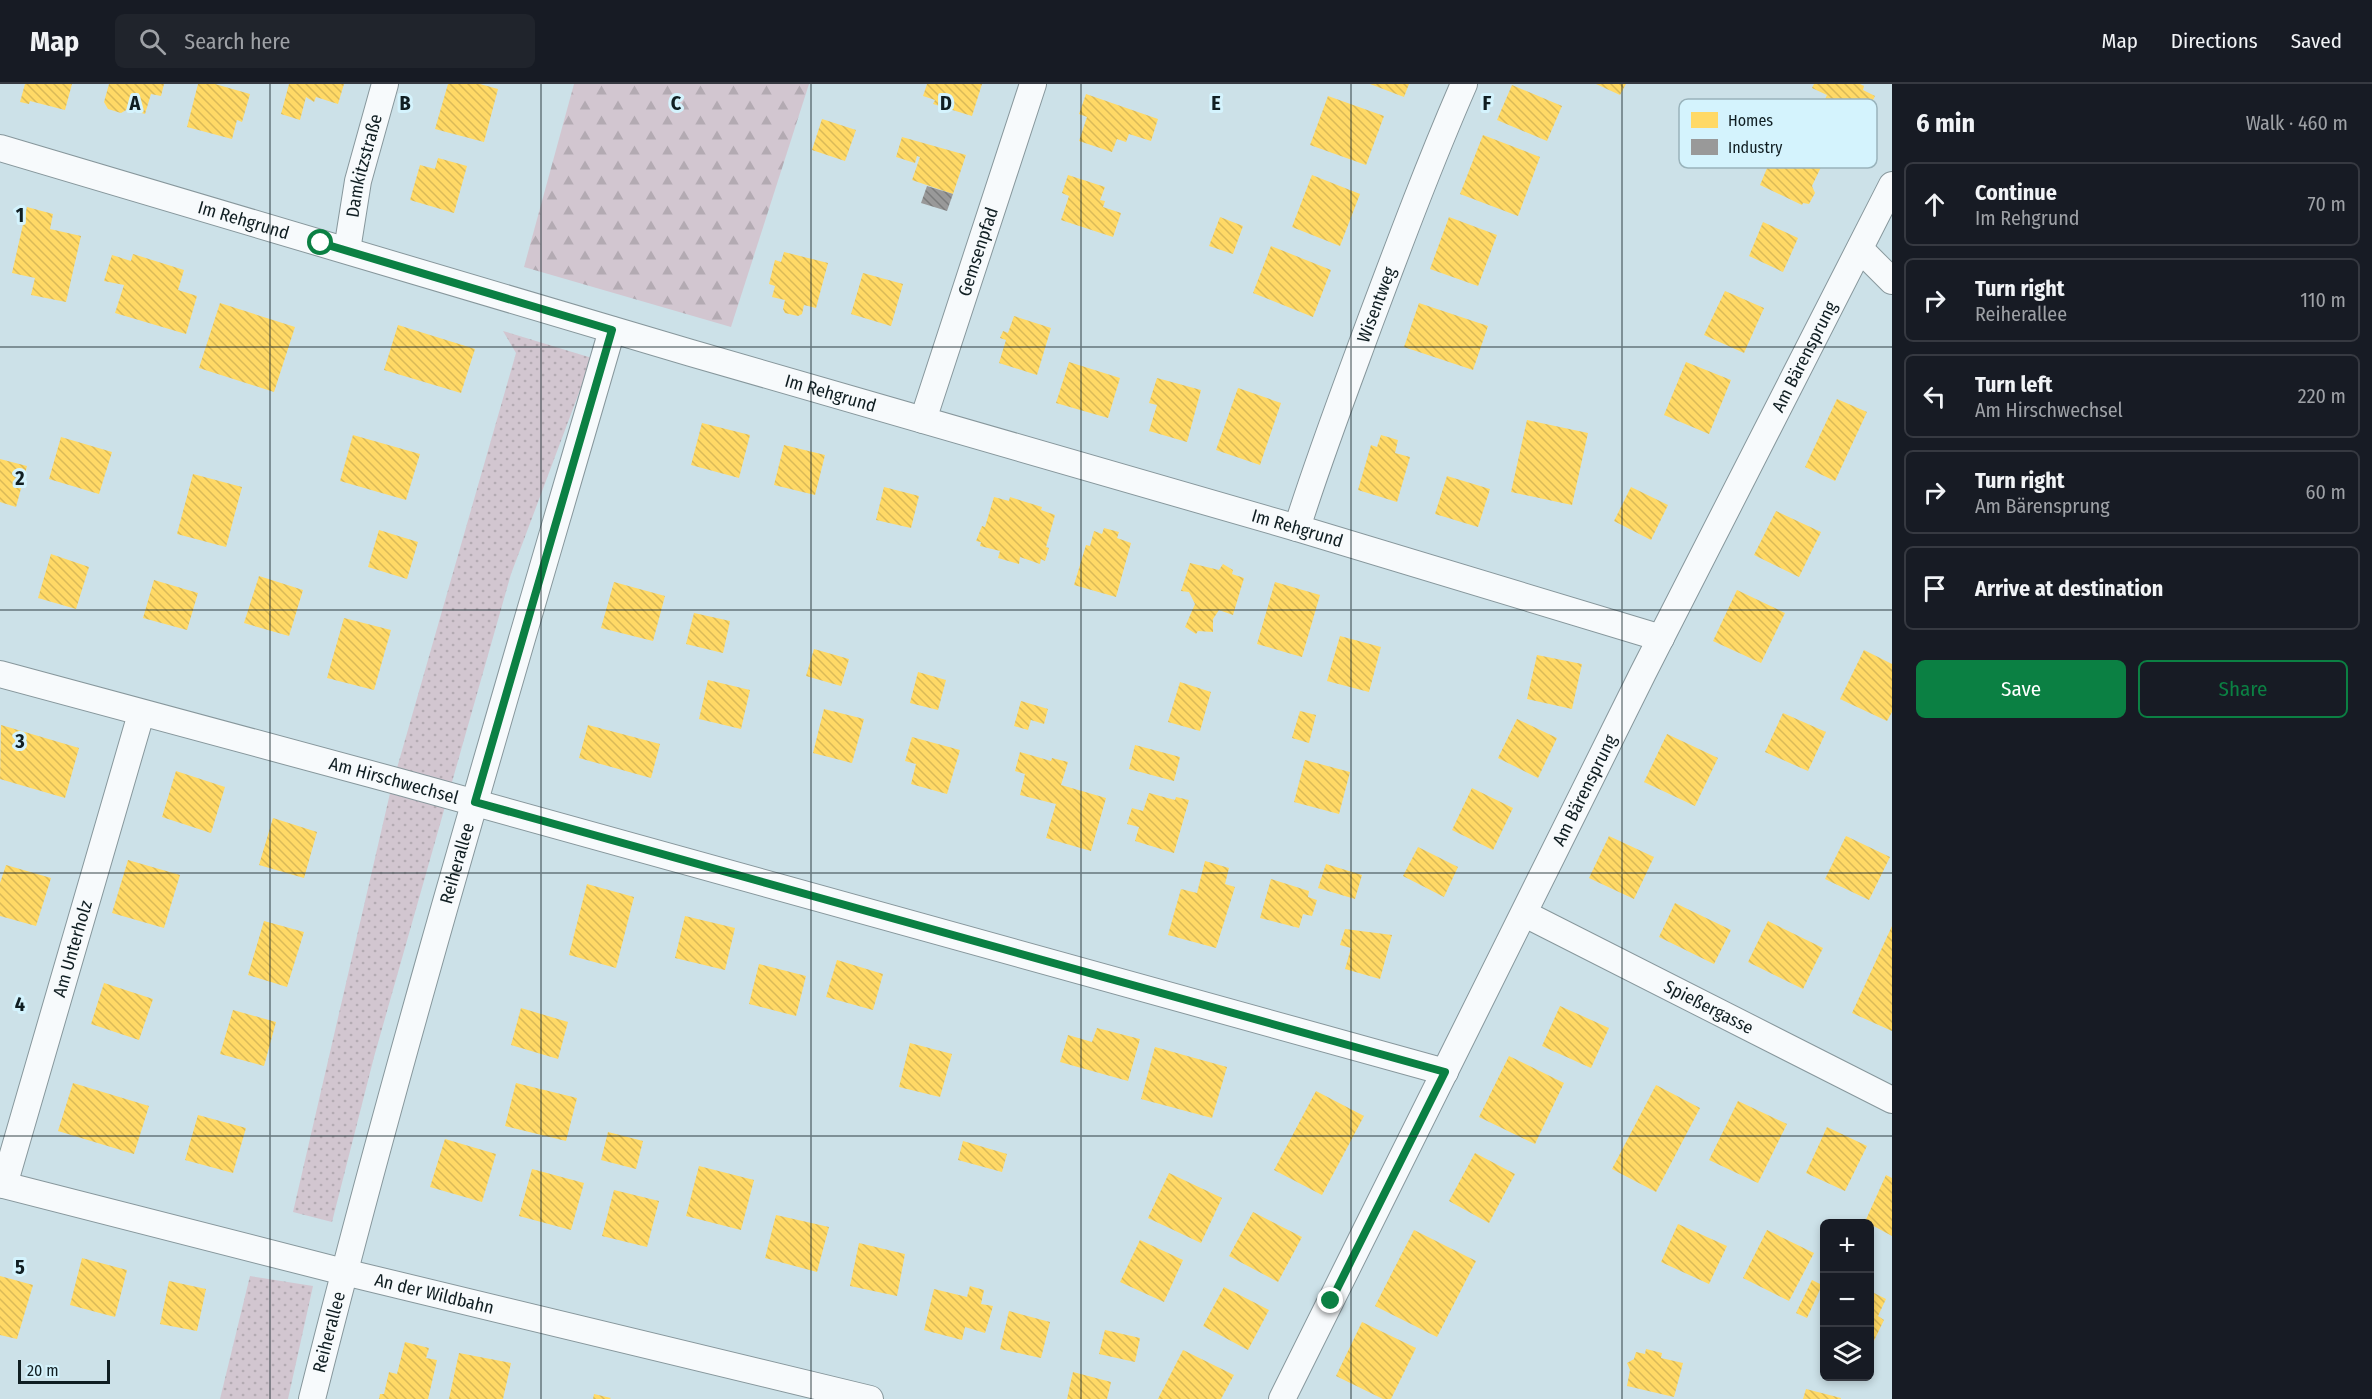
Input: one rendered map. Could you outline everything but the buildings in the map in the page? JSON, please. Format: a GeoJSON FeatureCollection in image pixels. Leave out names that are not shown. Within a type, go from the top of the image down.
{"type":"FeatureCollection","features":[{"type":"Feature","properties":{"kind":"street","name":"Damkitzstraße"},"geometry":{"type":"LineString","coordinates":[[347,250],[358,181],[385,84]]}},
{"type":"Feature","properties":{"kind":"street","name":"Gemsenpfad"},"geometry":{"type":"LineString","coordinates":[[923,420],[1033,84]]}},
{"type":"Feature","properties":{"kind":"street","name":"Wisentweg"},"geometry":{"type":"LineString","coordinates":[[1297,528],[1314,472],[1395,254],[1438,142],[1464,84]]}},
{"type":"Feature","properties":{"kind":"street","name":"Im Rehgrund"},"geometry":{"type":"LineString","coordinates":[[0,148],[612,330],[1297,528],[1661,638]]}},
{"type":"Feature","properties":{"kind":"street","name":"Am Bärensprung"},"geometry":{"type":"LineString","coordinates":[[1282,1399],[1661,638],[1892,185]]}},
{"type":"Feature","properties":{"kind":"street"},"geometry":{"type":"LineString","coordinates":[[1860,249],[1892,281]]}},
{"type":"Feature","properties":{"kind":"street","name":"Reiherallee"},"geometry":{"type":"LineString","coordinates":[[312,1399],[344,1272],[475,802],[612,330]]}},
{"type":"Feature","properties":{"kind":"street","name":"Am Hirschwechsel"},"geometry":{"type":"LineString","coordinates":[[0,674],[141,714],[198,726],[475,802],[1445,1072]]}},
{"type":"Feature","properties":{"kind":"street","name":"Am Unterholz"},"geometry":{"type":"LineString","coordinates":[[2,1184],[141,714]]}},
{"type":"Feature","properties":{"kind":"street","name":"Spießergasse"},"geometry":{"type":"LineString","coordinates":[[1525,914],[1892,1100]]}},
{"type":"Feature","properties":{"kind":"street","name":"An der Wildbahn"},"geometry":{"type":"LineString","coordinates":[[2,1184],[344,1272],[870,1399]]}},
{"type":"Feature","properties":{"kind":"green space"},"geometry":{"type":"Polygon","coordinates":[[[574,84],[809,84],[731,327],[524,267],[574,84]]]}},
{"type":"Feature","properties":{"kind":"green space"},"geometry":{"type":"Polygon","coordinates":[[[503,331],[592,358],[511,574],[374,1057],[332,1222],[293,1212],[391,789],[516,353],[503,331]]]}},
{"type":"Feature","properties":{"kind":"green space"},"geometry":{"type":"Polygon","coordinates":[[[250,1276],[313,1286],[288,1399],[220,1399],[250,1276]]]}},
{"type":"Feature","properties":{"kind":"route"},"geometry":{"type":"LineString","coordinates":[[321,243],[612,330],[475,802],[1445,1072],[1331,1301]]}}]}
